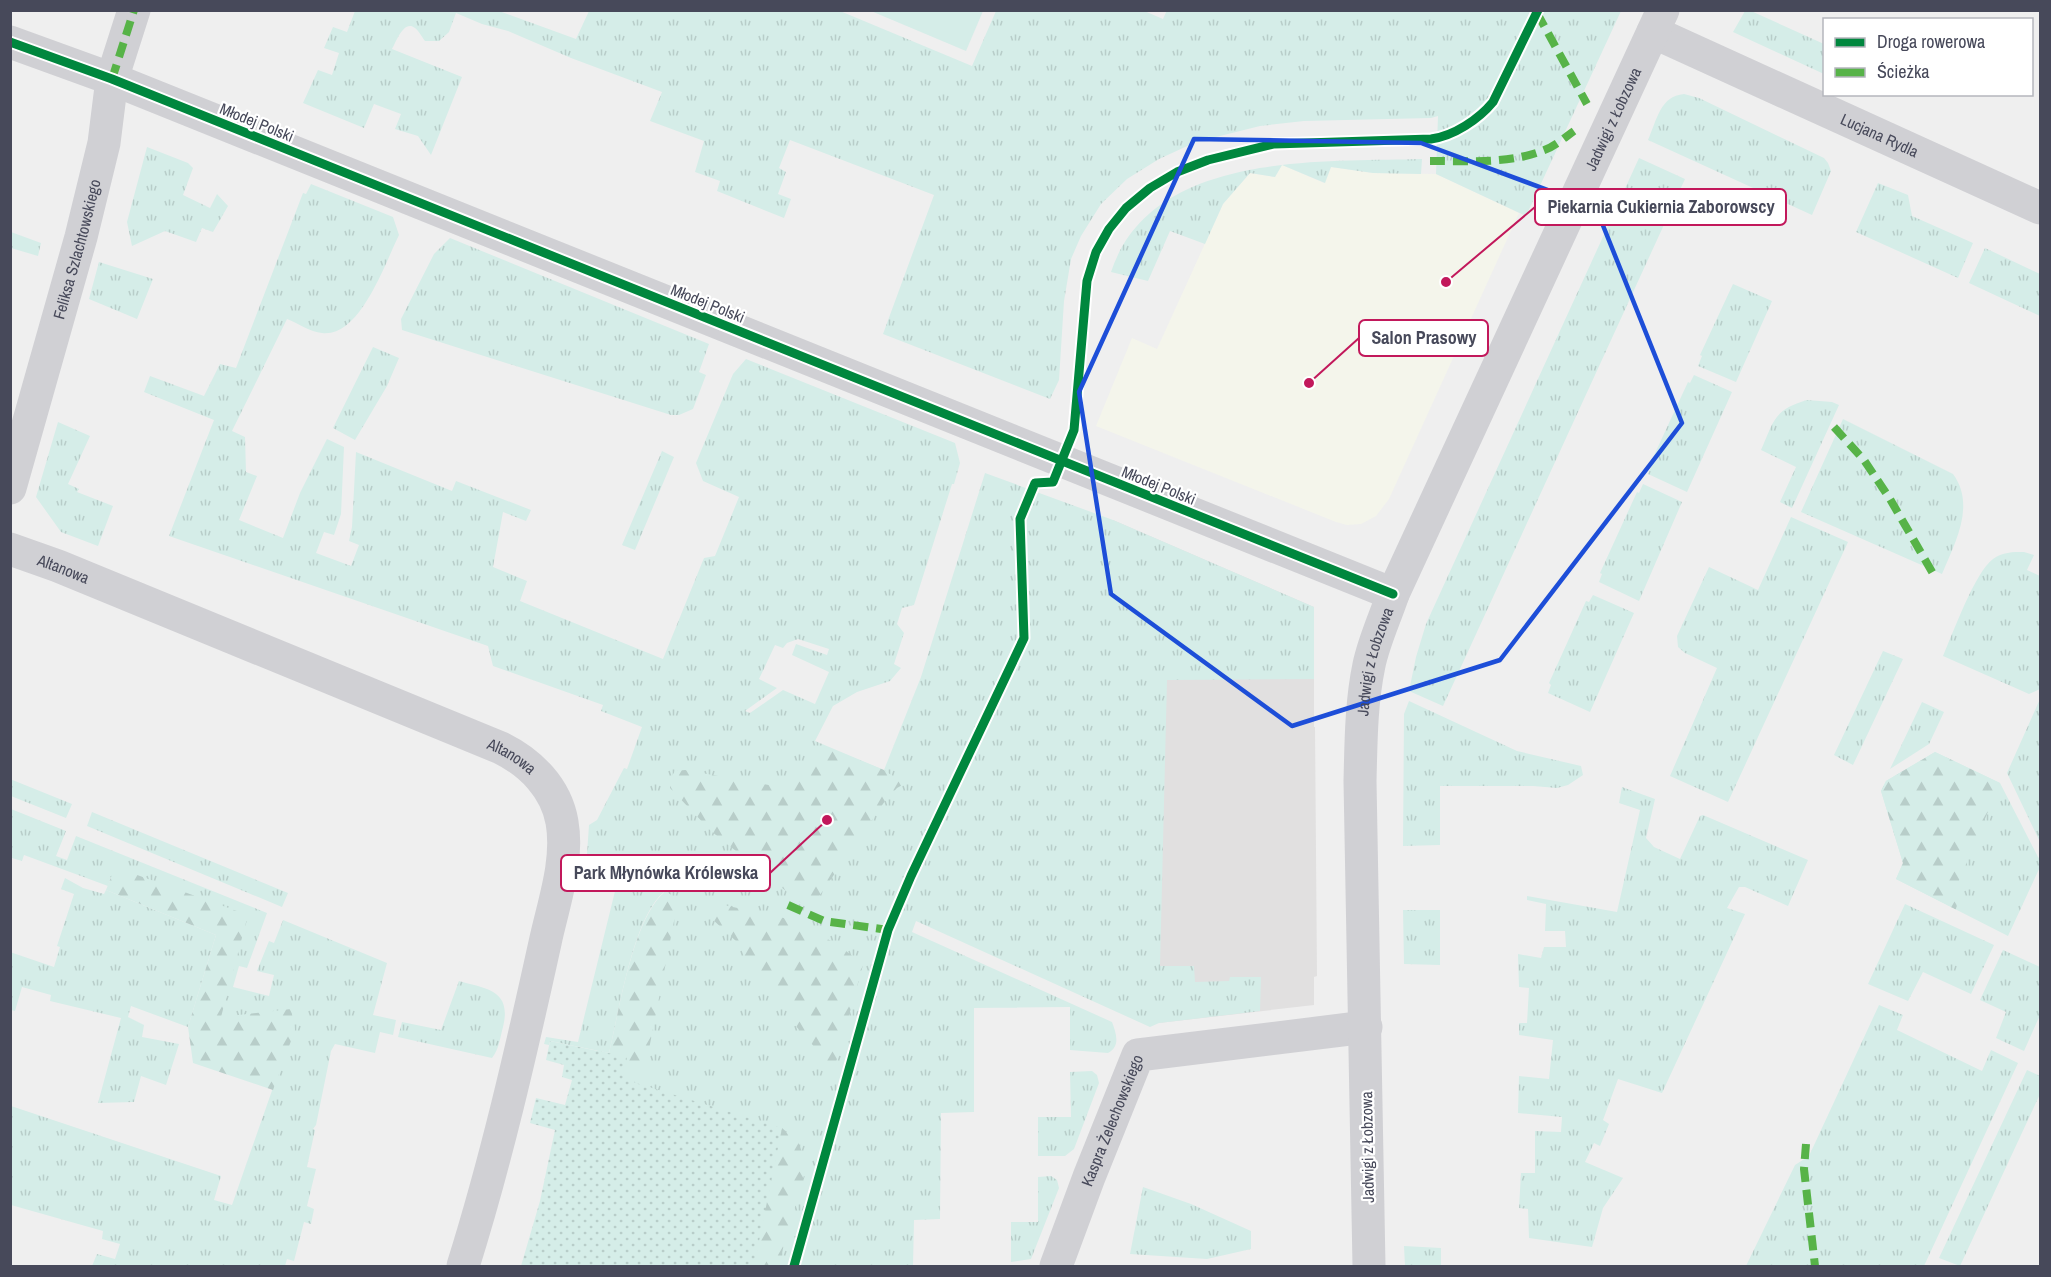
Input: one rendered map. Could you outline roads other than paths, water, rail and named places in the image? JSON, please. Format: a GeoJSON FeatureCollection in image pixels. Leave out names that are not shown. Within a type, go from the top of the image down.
{"type":"FeatureCollection","features":[{"type":"Feature","properties":{"kind":"street","name":"Feliksa Szlachtowskiego"},"geometry":{"type":"LineString","coordinates":[[10,488],[87,215],[104,143],[112,79],[134,10]]}},
{"type":"Feature","properties":{"kind":"street","name":"Lucjana Rydla"},"geometry":{"type":"LineString","coordinates":[[1658,21],[2040,208]]}},
{"type":"Feature","properties":{"kind":"street","name":"Jadwigi z Łobzowa"},"geometry":{"type":"LineString","coordinates":[[1369,1266],[1360,781],[1362,725],[1371,658],[1394,594],[1658,21]]}},
{"type":"Feature","properties":{"kind":"street","name":"Młodej Polski"},"geometry":{"type":"LineString","coordinates":[[10,42],[112,79],[1394,594]]}},
{"type":"Feature","properties":{"kind":"street","name":"Altanowa"},"geometry":{"type":"LineString","coordinates":[[10,549],[57,566],[501,748],[527,764],[551,792],[562,820],[563,859],[484,1197],[463,1266]]}},
{"type":"Feature","properties":{"kind":"street","name":"Kaspra Żelechowskiego"},"geometry":{"type":"LineString","coordinates":[[1056,1266],[1138,1055],[1366,1027]]}},
{"type":"Feature","properties":{"kind":"place","name":"Piekarnia Cukiernia Zaborowscy"},"geometry":{"type":"Point","coordinates":[1446,282]}},
{"type":"Feature","properties":{"kind":"place","name":"Salon Prasowy"},"geometry":{"type":"Point","coordinates":[1309,383]}},
{"type":"Feature","properties":{"kind":"place","name":"Park Młynówka Królewska"},"geometry":{"type":"Point","coordinates":[827,820]}}]}
